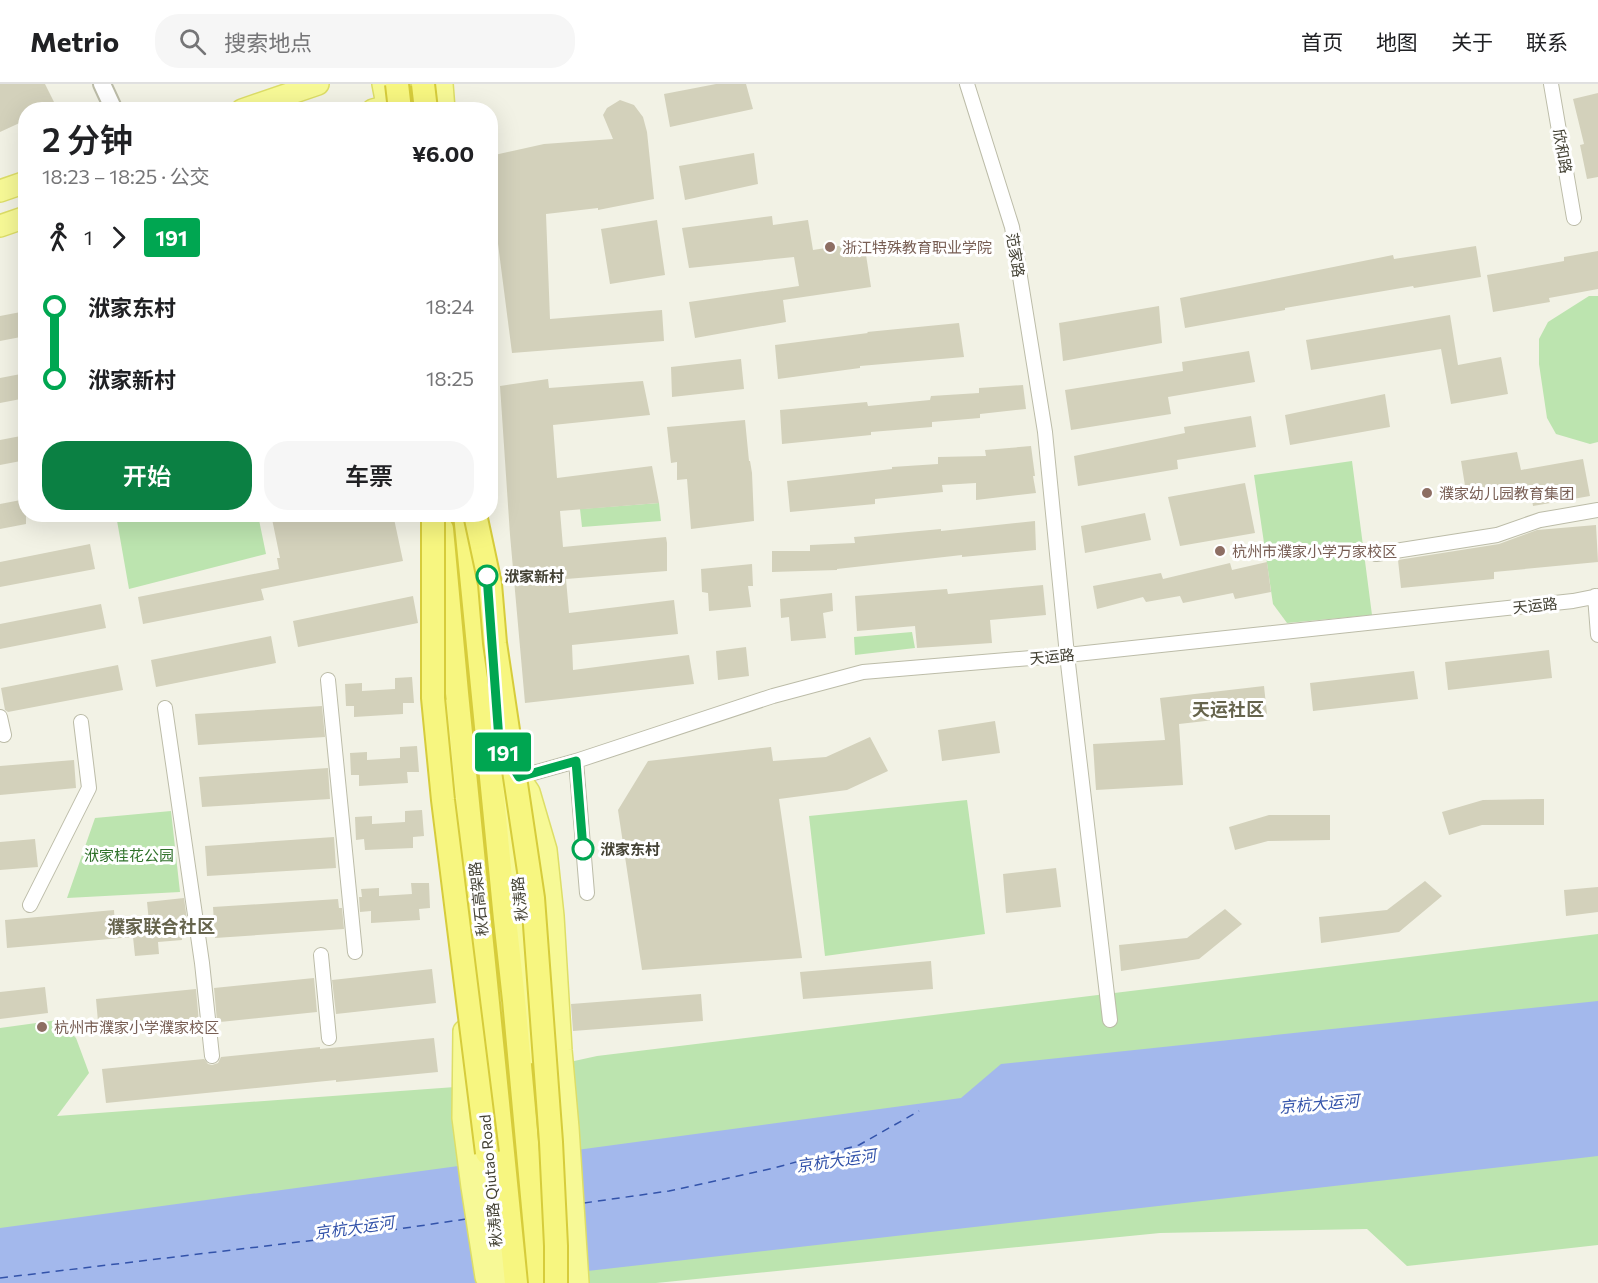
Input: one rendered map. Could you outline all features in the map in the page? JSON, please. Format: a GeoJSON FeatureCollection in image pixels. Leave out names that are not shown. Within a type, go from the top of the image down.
{"type":"FeatureCollection","features":[{"type":"Feature","properties":{"kind":"highway"},"geometry":{"type":"LineString","coordinates":[[390,102],[397,84]]}},
{"type":"Feature","properties":{"kind":"highway"},"geometry":{"type":"LineString","coordinates":[[423,84],[425,102]]}},
{"type":"Feature","properties":{"kind":"highway"},"geometry":{"type":"LineString","coordinates":[[431,522],[433,698],[443,800],[488,1153]]}},
{"type":"Feature","properties":{"kind":"highway","name":"秋石高架路"},"geometry":{"type":"LineString","coordinates":[[441,522],[516,1283]]}},
{"type":"Feature","properties":{"kind":"highway","name":"秋石高架路"},"geometry":{"type":"LineString","coordinates":[[466,522],[540,1283]]}},
{"type":"Feature","properties":{"kind":"highway"},"geometry":{"type":"LineString","coordinates":[[476,522],[490,584],[495,643],[533,898],[551,1142],[556,1246],[554,1283]]}},
{"type":"Feature","properties":{"kind":"main road"},"geometry":{"type":"LineString","coordinates":[[265,102],[318,84]]}},
{"type":"Feature","properties":{"kind":"main road"},"geometry":{"type":"LineString","coordinates":[[383,84],[386,102]]}},
{"type":"Feature","properties":{"kind":"main road"},"geometry":{"type":"LineString","coordinates":[[402,102],[442,84],[443,102]]}},
{"type":"Feature","properties":{"kind":"main road"},"geometry":{"type":"LineString","coordinates":[[0,190],[18,184]]}},
{"type":"Feature","properties":{"kind":"main road"},"geometry":{"type":"LineString","coordinates":[[0,226],[18,220]]}},
{"type":"Feature","properties":{"kind":"main road"},"geometry":{"type":"LineString","coordinates":[[432,522],[453,782],[471,931],[473,1085],[464,1118],[487,1283]]}},
{"type":"Feature","properties":{"kind":"main road","name":"秋涛路"},"geometry":{"type":"LineString","coordinates":[[483,522],[499,740],[520,907],[534,1125],[554,1283]]}},
{"type":"Feature","properties":{"kind":"main road"},"geometry":{"type":"LineString","coordinates":[[501,748],[529,792],[546,850],[553,916],[578,1283]]}},
{"type":"Feature","properties":{"kind":"main road","name":"秋涛路 Qiutao Road"},"geometry":{"type":"LineString","coordinates":[[473,1085],[488,1153],[500,1283]]}},
{"type":"Feature","properties":{"kind":"street"},"geometry":{"type":"LineString","coordinates":[[102,84],[110,102]]}},
{"type":"Feature","properties":{"kind":"street","name":"范家路"},"geometry":{"type":"LineString","coordinates":[[967,84],[1012,227],[1045,432],[1067,654],[1110,1020]]}},
{"type":"Feature","properties":{"kind":"street","name":"欣和路"},"geometry":{"type":"LineString","coordinates":[[1551,84],[1574,218]]}},
{"type":"Feature","properties":{"kind":"street"},"geometry":{"type":"LineString","coordinates":[[1376,554],[1497,535],[1540,519],[1598,510]]}},
{"type":"Feature","properties":{"kind":"street"},"geometry":{"type":"LineString","coordinates":[[1597,596],[1598,635]]}},
{"type":"Feature","properties":{"kind":"street","name":"天运路"},"geometry":{"type":"LineString","coordinates":[[519,777],[576,761],[773,696],[863,672],[1067,654],[1573,601],[1597,596]]}},
{"type":"Feature","properties":{"kind":"street"},"geometry":{"type":"LineString","coordinates":[[328,681],[355,952]]}},
{"type":"Feature","properties":{"kind":"street"},"geometry":{"type":"LineString","coordinates":[[165,708],[202,963],[212,1056]]}},
{"type":"Feature","properties":{"kind":"street"},"geometry":{"type":"LineString","coordinates":[[0,717],[4,735]]}},
{"type":"Feature","properties":{"kind":"street"},"geometry":{"type":"LineString","coordinates":[[30,905],[89,788],[81,722]]}},
{"type":"Feature","properties":{"kind":"street"},"geometry":{"type":"LineString","coordinates":[[576,761],[586,893]]}},
{"type":"Feature","properties":{"kind":"street"},"geometry":{"type":"LineString","coordinates":[[321,955],[329,1038]]}},
{"type":"Feature","properties":{"kind":"green space"},"geometry":{"type":"Polygon","coordinates":[[[1589,296],[1598,296],[1598,442],[1590,444],[1556,434],[1547,418],[1539,364],[1539,339],[1548,322],[1589,296]]]}},
{"type":"Feature","properties":{"kind":"green space"},"geometry":{"type":"Polygon","coordinates":[[[1352,461],[1372,615],[1287,623],[1273,604],[1254,475],[1352,461]]]}},
{"type":"Feature","properties":{"kind":"green space"},"geometry":{"type":"Polygon","coordinates":[[[659,503],[661,521],[582,527],[580,509],[659,503]]]}},
{"type":"Feature","properties":{"kind":"green space"},"geometry":{"type":"Polygon","coordinates":[[[117,522],[259,522],[266,554],[129,589],[117,522]]]}},
{"type":"Feature","properties":{"kind":"green space"},"geometry":{"type":"Polygon","coordinates":[[[912,632],[915,648],[855,655],[854,637],[912,632]]]}},
{"type":"Feature","properties":{"kind":"green space"},"geometry":{"type":"Polygon","coordinates":[[[967,800],[985,934],[825,956],[809,816],[967,800]]]}},
{"type":"Feature","properties":{"kind":"green space","name":"洑家桂花公园"},"geometry":{"type":"Polygon","coordinates":[[[171,811],[180,892],[67,898],[95,818],[171,811]]]}},
{"type":"Feature","properties":{"kind":"green space"},"geometry":{"type":"Polygon","coordinates":[[[1598,934],[1598,1245],[1407,1266],[1367,1229],[1160,1233],[656,1283],[0,1283],[0,1028],[58,1020],[76,1038],[89,1073],[57,1116],[455,1087],[597,1056],[1598,934]]]}},
{"type":"Feature","properties":{"kind":"water","name":"京杭大运河"},"geometry":{"type":"Polygon","coordinates":[[[1598,1001],[1598,1156],[482,1283],[0,1283],[0,1228],[961,1098],[1001,1064],[1598,1001]]]}},
{"type":"Feature","properties":{"kind":"building"},"geometry":{"type":"Polygon","coordinates":[[[0,84],[45,84],[54,102],[18,102],[18,124],[0,132],[0,84]]]}},
{"type":"Feature","properties":{"kind":"building"},"geometry":{"type":"Polygon","coordinates":[[[716,84],[746,84],[753,109],[670,127],[664,94],[716,84]]]}},
{"type":"Feature","properties":{"kind":"building"},"geometry":{"type":"Polygon","coordinates":[[[1598,93],[1598,177],[1587,179],[1580,145],[1584,144],[1573,99],[1598,93]]]}},
{"type":"Feature","properties":{"kind":"building"},"geometry":{"type":"Polygon","coordinates":[[[620,100],[634,105],[643,117],[647,132],[654,199],[598,210],[598,208],[546,214],[550,319],[662,310],[664,341],[512,353],[498,244],[498,154],[544,144],[613,139],[603,115],[607,108],[620,100]]]}},
{"type":"Feature","properties":{"kind":"building"},"geometry":{"type":"Polygon","coordinates":[[[754,153],[758,184],[685,200],[679,166],[754,153]]]}},
{"type":"Feature","properties":{"kind":"building"},"geometry":{"type":"Polygon","coordinates":[[[772,216],[773,225],[808,220],[813,250],[864,242],[871,287],[783,300],[786,322],[695,338],[689,302],[799,286],[794,257],[689,268],[682,228],[772,216]]]}},
{"type":"Feature","properties":{"kind":"building"},"geometry":{"type":"Polygon","coordinates":[[[657,220],[665,275],[610,284],[601,229],[657,220]]]}},
{"type":"Feature","properties":{"kind":"building"},"geometry":{"type":"Polygon","coordinates":[[[1476,246],[1481,277],[1285,308],[1285,310],[1185,328],[1180,298],[1393,255],[1394,259],[1476,246]]]}},
{"type":"Feature","properties":{"kind":"building"},"geometry":{"type":"Polygon","coordinates":[[[1598,251],[1598,289],[1549,298],[1550,302],[1493,312],[1487,275],[1564,261],[1564,257],[1598,251]]]}},
{"type":"Feature","properties":{"kind":"building"},"geometry":{"type":"Polygon","coordinates":[[[1159,306],[1162,343],[1063,361],[1059,323],[1159,306]]]}},
{"type":"Feature","properties":{"kind":"building"},"geometry":{"type":"Polygon","coordinates":[[[18,313],[18,338],[0,341],[0,316],[18,313]]]}},
{"type":"Feature","properties":{"kind":"building"},"geometry":{"type":"Polygon","coordinates":[[[1450,315],[1458,365],[1501,357],[1508,394],[1451,404],[1441,349],[1311,370],[1306,340],[1450,315]]]}},
{"type":"Feature","properties":{"kind":"building"},"geometry":{"type":"Polygon","coordinates":[[[959,323],[964,357],[860,366],[860,368],[778,379],[775,345],[867,332],[959,323]]]}},
{"type":"Feature","properties":{"kind":"building"},"geometry":{"type":"Polygon","coordinates":[[[1249,351],[1255,382],[1168,397],[1171,414],[1071,430],[1065,390],[1183,371],[1182,362],[1249,351]]]}},
{"type":"Feature","properties":{"kind":"building"},"geometry":{"type":"Polygon","coordinates":[[[741,359],[744,389],[672,397],[671,367],[741,359]]]}},
{"type":"Feature","properties":{"kind":"building"},"geometry":{"type":"Polygon","coordinates":[[[18,375],[18,400],[0,403],[0,378],[18,375]]]}},
{"type":"Feature","properties":{"kind":"building"},"geometry":{"type":"Polygon","coordinates":[[[548,379],[549,388],[643,381],[650,415],[553,425],[557,478],[652,466],[659,503],[560,511],[563,547],[666,537],[667,543],[667,571],[566,579],[569,613],[674,600],[678,634],[572,645],[573,670],[689,655],[694,684],[525,703],[500,386],[548,379]]]}},
{"type":"Feature","properties":{"kind":"building"},"geometry":{"type":"Polygon","coordinates":[[[1023,385],[1026,409],[980,414],[980,418],[932,422],[932,427],[871,432],[871,435],[782,444],[780,410],[867,402],[868,406],[930,400],[931,396],[979,393],[979,388],[1023,385]]]}},
{"type":"Feature","properties":{"kind":"building"},"geometry":{"type":"Polygon","coordinates":[[[1385,394],[1390,427],[1290,445],[1285,415],[1385,394]]]}},
{"type":"Feature","properties":{"kind":"building"},"geometry":{"type":"Polygon","coordinates":[[[1251,416],[1256,447],[1177,460],[1178,469],[1078,486],[1074,456],[1185,433],[1184,427],[1251,416]]]}},
{"type":"Feature","properties":{"kind":"building"},"geometry":{"type":"Polygon","coordinates":[[[745,420],[752,473],[754,521],[691,529],[687,479],[677,480],[677,462],[671,463],[667,427],[745,420]]]}},
{"type":"Feature","properties":{"kind":"building"},"geometry":{"type":"Polygon","coordinates":[[[18,437],[18,462],[0,465],[0,440],[18,437]]]}},
{"type":"Feature","properties":{"kind":"building"},"geometry":{"type":"Polygon","coordinates":[[[1031,446],[1036,493],[976,500],[976,483],[942,485],[943,492],[875,499],[875,504],[790,512],[787,481],[892,469],[892,467],[938,464],[938,457],[986,456],[985,450],[1031,446]]]}},
{"type":"Feature","properties":{"kind":"building"},"geometry":{"type":"Polygon","coordinates":[[[1517,452],[1521,470],[1583,459],[1590,496],[1533,506],[1530,487],[1467,498],[1461,461],[1517,452]]]}},
{"type":"Feature","properties":{"kind":"building"},"geometry":{"type":"Polygon","coordinates":[[[1245,483],[1255,533],[1180,546],[1168,497],[1245,483]]]}},
{"type":"Feature","properties":{"kind":"building"},"geometry":{"type":"Polygon","coordinates":[[[18,501],[18,522],[26,522],[26,524],[0,529],[0,504],[18,501]]]}},
{"type":"Feature","properties":{"kind":"building"},"geometry":{"type":"Polygon","coordinates":[[[1145,513],[1151,540],[1085,553],[1081,526],[1145,513]]]}},
{"type":"Feature","properties":{"kind":"building"},"geometry":{"type":"Polygon","coordinates":[[[1035,521],[1036,550],[962,557],[962,555],[837,570],[772,572],[772,551],[810,551],[810,545],[855,543],[854,537],[1035,521]]]}},
{"type":"Feature","properties":{"kind":"building"},"geometry":{"type":"Polygon","coordinates":[[[273,522],[395,522],[403,561],[261,589],[264,600],[143,624],[138,597],[279,569],[277,558],[280,558],[273,522]]]}},
{"type":"Feature","properties":{"kind":"building"},"geometry":{"type":"Polygon","coordinates":[[[1596,525],[1598,562],[1494,572],[1494,579],[1401,588],[1398,560],[1499,544],[1537,530],[1596,525]]]}},
{"type":"Feature","properties":{"kind":"building"},"geometry":{"type":"Polygon","coordinates":[[[90,544],[95,569],[0,587],[0,562],[90,544]]]}},
{"type":"Feature","properties":{"kind":"building"},"geometry":{"type":"Polygon","coordinates":[[[1267,562],[1271,592],[1235,599],[1233,593],[1183,603],[1180,596],[1146,602],[1143,597],[1097,609],[1093,586],[1161,573],[1163,579],[1230,563],[1232,570],[1267,562]]]}},
{"type":"Feature","properties":{"kind":"building"},"geometry":{"type":"Polygon","coordinates":[[[752,564],[753,586],[748,586],[751,607],[709,611],[708,593],[702,592],[701,569],[752,564]]]}},
{"type":"Feature","properties":{"kind":"building"},"geometry":{"type":"Polygon","coordinates":[[[1043,585],[1046,615],[990,620],[992,643],[917,648],[915,626],[857,631],[855,596],[947,589],[948,594],[1043,585]]]}},
{"type":"Feature","properties":{"kind":"building"},"geometry":{"type":"Polygon","coordinates":[[[832,593],[833,611],[823,613],[826,638],[791,641],[789,617],[781,618],[780,599],[832,593]]]}},
{"type":"Feature","properties":{"kind":"building"},"geometry":{"type":"Polygon","coordinates":[[[413,596],[418,623],[298,647],[293,621],[413,596]]]}},
{"type":"Feature","properties":{"kind":"building"},"geometry":{"type":"Polygon","coordinates":[[[101,604],[106,628],[0,649],[0,624],[101,604]]]}},
{"type":"Feature","properties":{"kind":"building"},"geometry":{"type":"Polygon","coordinates":[[[271,636],[276,663],[156,687],[151,660],[271,636]]]}},
{"type":"Feature","properties":{"kind":"building"},"geometry":{"type":"Polygon","coordinates":[[[746,647],[749,676],[718,680],[716,651],[746,647]]]}},
{"type":"Feature","properties":{"kind":"building"},"geometry":{"type":"Polygon","coordinates":[[[1549,650],[1552,678],[1448,690],[1445,662],[1549,650]]]}},
{"type":"Feature","properties":{"kind":"building"},"geometry":{"type":"Polygon","coordinates":[[[118,665],[123,690],[8,712],[5,710],[1,688],[118,665]]]}},
{"type":"Feature","properties":{"kind":"building"},"geometry":{"type":"Polygon","coordinates":[[[1414,671],[1418,699],[1313,711],[1310,683],[1414,671]]]}},
{"type":"Feature","properties":{"kind":"building"},"geometry":{"type":"Polygon","coordinates":[[[412,677],[414,703],[403,703],[403,714],[354,717],[354,706],[346,706],[345,684],[362,683],[362,691],[395,689],[395,678],[412,677]]]}},
{"type":"Feature","properties":{"kind":"building"},"geometry":{"type":"Polygon","coordinates":[[[1264,686],[1267,714],[1179,724],[1183,785],[1096,790],[1093,744],[1165,740],[1160,698],[1264,686]]]}},
{"type":"Feature","properties":{"kind":"building"},"geometry":{"type":"Polygon","coordinates":[[[322,706],[325,737],[198,745],[195,714],[322,706]]]}},
{"type":"Feature","properties":{"kind":"building"},"geometry":{"type":"Polygon","coordinates":[[[995,721],[1000,753],[942,761],[938,730],[995,721]]]}},
{"type":"Feature","properties":{"kind":"building"},"geometry":{"type":"Polygon","coordinates":[[[870,737],[888,771],[847,790],[779,799],[802,958],[642,970],[618,810],[648,761],[771,747],[773,761],[826,757],[870,737]]]}},
{"type":"Feature","properties":{"kind":"building"},"geometry":{"type":"Polygon","coordinates":[[[417,746],[419,772],[407,772],[408,783],[359,786],[359,775],[351,775],[350,753],[367,752],[367,760],[400,758],[400,747],[417,746]]]}},
{"type":"Feature","properties":{"kind":"building"},"geometry":{"type":"Polygon","coordinates":[[[74,760],[76,788],[0,795],[0,766],[74,760]]]}},
{"type":"Feature","properties":{"kind":"building"},"geometry":{"type":"Polygon","coordinates":[[[328,768],[330,799],[202,807],[199,777],[328,768]]]}},
{"type":"Feature","properties":{"kind":"building"},"geometry":{"type":"Polygon","coordinates":[[[1544,799],[1544,825],[1482,825],[1449,835],[1442,812],[1483,800],[1544,799]]]}},
{"type":"Feature","properties":{"kind":"building"},"geometry":{"type":"Polygon","coordinates":[[[422,810],[424,836],[413,837],[413,848],[365,850],[364,839],[356,840],[355,817],[372,816],[372,824],[405,822],[405,811],[422,810]]]}},
{"type":"Feature","properties":{"kind":"building"},"geometry":{"type":"Polygon","coordinates":[[[1269,815],[1330,815],[1330,840],[1268,841],[1235,850],[1229,827],[1269,815]]]}},
{"type":"Feature","properties":{"kind":"building"},"geometry":{"type":"Polygon","coordinates":[[[334,837],[336,868],[207,876],[205,846],[334,837]]]}},
{"type":"Feature","properties":{"kind":"building"},"geometry":{"type":"Polygon","coordinates":[[[35,839],[38,867],[0,870],[0,842],[35,839]]]}},
{"type":"Feature","properties":{"kind":"building"},"geometry":{"type":"Polygon","coordinates":[[[1056,868],[1061,907],[1006,913],[1003,874],[1056,868]]]}},
{"type":"Feature","properties":{"kind":"building"},"geometry":{"type":"Polygon","coordinates":[[[1425,881],[1442,896],[1399,932],[1321,943],[1319,917],[1387,910],[1425,881]]]}},
{"type":"Feature","properties":{"kind":"building"},"geometry":{"type":"Polygon","coordinates":[[[411,883],[429,883],[430,908],[419,909],[420,920],[371,923],[371,911],[360,912],[361,889],[379,888],[379,896],[412,894],[411,883]]]}},
{"type":"Feature","properties":{"kind":"building"},"geometry":{"type":"Polygon","coordinates":[[[1598,887],[1598,912],[1566,916],[1564,890],[1598,887]]]}},
{"type":"Feature","properties":{"kind":"building"},"geometry":{"type":"Polygon","coordinates":[[[184,898],[187,920],[180,921],[182,940],[158,942],[159,954],[135,956],[133,937],[7,948],[5,920],[114,910],[115,925],[149,922],[147,902],[184,898]]]}},
{"type":"Feature","properties":{"kind":"building"},"geometry":{"type":"Polygon","coordinates":[[[338,899],[339,908],[342,908],[344,929],[215,938],[213,907],[338,899]]]}},
{"type":"Feature","properties":{"kind":"building"},"geometry":{"type":"Polygon","coordinates":[[[1225,909],[1242,924],[1199,959],[1121,971],[1119,945],[1187,938],[1225,909]]]}},
{"type":"Feature","properties":{"kind":"building"},"geometry":{"type":"Polygon","coordinates":[[[931,961],[933,989],[803,999],[800,972],[931,961]]]}},
{"type":"Feature","properties":{"kind":"building"},"geometry":{"type":"Polygon","coordinates":[[[432,969],[436,1003],[336,1014],[332,980],[432,969]]]}},
{"type":"Feature","properties":{"kind":"building"},"geometry":{"type":"Polygon","coordinates":[[[314,978],[317,1012],[217,1021],[214,988],[314,978]]]}},
{"type":"Feature","properties":{"kind":"building"},"geometry":{"type":"Polygon","coordinates":[[[45,987],[48,1013],[0,1019],[0,992],[45,987]]]}},
{"type":"Feature","properties":{"kind":"building"},"geometry":{"type":"Polygon","coordinates":[[[196,989],[199,1023],[99,1033],[96,999],[196,989]]]}},
{"type":"Feature","properties":{"kind":"building"},"geometry":{"type":"Polygon","coordinates":[[[701,994],[703,1021],[573,1031],[571,1004],[701,994]]]}},
{"type":"Feature","properties":{"kind":"building"},"geometry":{"type":"Polygon","coordinates":[[[434,1038],[438,1072],[106,1103],[102,1069],[204,1059],[212,1065],[218,1063],[221,1057],[434,1038]]]}},
{"type":"Feature","properties":{"kind":"ferry route"},"geometry":{"type":"LineString","coordinates":[[584,1203],[669,1191],[774,1168],[859,1145],[919,1111]]}},
{"type":"Feature","properties":{"kind":"ferry route"},"geometry":{"type":"LineString","coordinates":[[0,1278],[365,1234],[466,1219]]}},
{"type":"Feature","properties":{"kind":"bus line","name":"191"},"geometry":{"type":"LineString","coordinates":[[487,576],[501,748],[519,777],[576,761],[583,849]]}},
{"type":"Feature","properties":{"kind":"place","name":"浙江特殊教育职业学院"},"geometry":{"type":"Point","coordinates":[830,247]}},
{"type":"Feature","properties":{"kind":"place","name":"濮家幼儿园教育集团"},"geometry":{"type":"Point","coordinates":[1427,493]}},
{"type":"Feature","properties":{"kind":"place","name":"杭州市濮家小学万家校区"},"geometry":{"type":"Point","coordinates":[1220,551]}},
{"type":"Feature","properties":{"kind":"place","name":"洑家新村"},"geometry":{"type":"Point","coordinates":[487,576]}},
{"type":"Feature","properties":{"kind":"place","name":"洑家东村"},"geometry":{"type":"Point","coordinates":[583,849]}},
{"type":"Feature","properties":{"kind":"place","name":"杭州市濮家小学濮家校区"},"geometry":{"type":"Point","coordinates":[42,1027]}},
{"type":"Feature","properties":{"kind":"district","name":"天运社区"},"geometry":{"type":"Point","coordinates":[1228,709]}},
{"type":"Feature","properties":{"kind":"district","name":"濮家联合社区"},"geometry":{"type":"Point","coordinates":[161,926]}}]}
